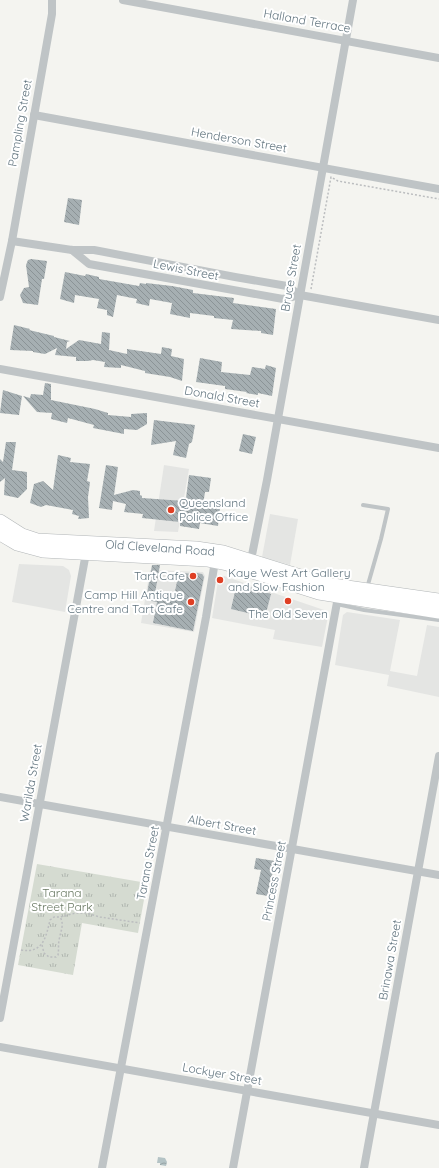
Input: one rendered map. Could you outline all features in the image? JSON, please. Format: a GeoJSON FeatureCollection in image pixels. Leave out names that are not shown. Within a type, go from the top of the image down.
{"type":"FeatureCollection","features":[{"type":"Feature","properties":{"kind":"highway","name":"Old Cleveland Road"},"geometry":{"type":"LineString","coordinates":[[0,521],[22,535],[37,540],[202,549],[223,552],[310,580],[339,586],[439,600]]}},
{"type":"Feature","properties":{"kind":"highway","name":"Old Cleveland Road"},"geometry":{"type":"LineString","coordinates":[[0,534],[17,544],[30,549],[42,551],[191,558],[214,561],[231,565],[338,601],[439,612]]}},
{"type":"Feature","properties":{"kind":"street","name":"Pampling Street"},"geometry":{"type":"LineString","coordinates":[[0,297],[12,241],[52,14],[52,0]]}},
{"type":"Feature","properties":{"kind":"street","name":"Halland Terrace"},"geometry":{"type":"LineString","coordinates":[[123,0],[439,58]]}},
{"type":"Feature","properties":{"kind":"street","name":"Bruce Street"},"geometry":{"type":"LineString","coordinates":[[251,560],[267,480],[353,0]]}},
{"type":"Feature","properties":{"kind":"street","name":"Henderson Street"},"geometry":{"type":"LineString","coordinates":[[34,115],[439,189]]}},
{"type":"Feature","properties":{"kind":"street","name":"Lewis Street"},"geometry":{"type":"LineString","coordinates":[[12,241],[72,250],[94,250],[287,286],[300,295]]}},
{"type":"Feature","properties":{"kind":"street","name":"Lewis Street"},"geometry":{"type":"LineString","coordinates":[[72,250],[89,264],[284,299],[300,295],[439,320]]}},
{"type":"Feature","properties":{"kind":"street","name":"Donald Street"},"geometry":{"type":"LineString","coordinates":[[0,369],[439,448]]}},
{"type":"Feature","properties":{"kind":"street","name":"Warilda Street"},"geometry":{"type":"LineString","coordinates":[[0,1018],[86,553]]}},
{"type":"Feature","properties":{"kind":"street","name":"Tarana Street"},"geometry":{"type":"LineString","coordinates":[[102,1168],[206,616],[214,561]]}},
{"type":"Feature","properties":{"kind":"street","name":"Princess Street"},"geometry":{"type":"LineString","coordinates":[[233,1168],[338,601]]}},
{"type":"Feature","properties":{"kind":"street","name":"Brinawa Street"},"geometry":{"type":"LineString","coordinates":[[364,1168],[439,756]]}},
{"type":"Feature","properties":{"kind":"street","name":"Albert Street"},"geometry":{"type":"LineString","coordinates":[[0,797],[439,875]]}},
{"type":"Feature","properties":{"kind":"street","name":"Lockyer Street"},"geometry":{"type":"LineString","coordinates":[[0,1047],[439,1125]]}},
{"type":"Feature","properties":{"kind":"lane"},"geometry":{"type":"LineString","coordinates":[[364,505],[388,509],[382,539],[367,590]]}},
{"type":"Feature","properties":{"kind":"lane","name":"Old Cleveland Road"},"geometry":{"type":"LineString","coordinates":[[338,601],[358,609],[439,620]]}},
{"type":"Feature","properties":{"kind":"path"},"geometry":{"type":"LineString","coordinates":[[311,289],[331,177],[338,181],[439,199]]}},
{"type":"Feature","properties":{"kind":"path"},"geometry":{"type":"LineString","coordinates":[[13,949],[31,951],[42,945],[47,935],[50,920],[54,917],[76,913],[86,913],[100,917],[148,925]]}},
{"type":"Feature","properties":{"kind":"path"},"geometry":{"type":"LineString","coordinates":[[42,945],[46,956],[53,958],[58,955],[58,941],[62,928],[62,921],[60,917]]}},
{"type":"Feature","properties":{"kind":"shaded area"},"geometry":{"type":"Polygon","coordinates":[[[164,465],[189,469],[178,532],[154,531],[164,465]]]}},
{"type":"Feature","properties":{"kind":"shaded area"},"geometry":{"type":"Polygon","coordinates":[[[270,514],[298,519],[290,565],[262,557],[270,514]]]}},
{"type":"Feature","properties":{"kind":"shaded area"},"geometry":{"type":"Polygon","coordinates":[[[19,564],[63,566],[69,570],[71,576],[65,612],[12,602],[19,564]]]}},
{"type":"Feature","properties":{"kind":"shaded area"},"geometry":{"type":"Polygon","coordinates":[[[150,570],[203,572],[205,576],[194,632],[141,623],[150,570]]]}},
{"type":"Feature","properties":{"kind":"shaded area"},"geometry":{"type":"Polygon","coordinates":[[[224,576],[324,610],[328,616],[322,647],[273,639],[275,630],[212,618],[218,581],[224,576]]]}},
{"type":"Feature","properties":{"kind":"shaded area"},"geometry":{"type":"Polygon","coordinates":[[[347,612],[400,620],[390,671],[417,676],[427,625],[439,627],[439,697],[387,686],[389,675],[335,665],[343,615],[347,612]]]}},
{"type":"Feature","properties":{"kind":"green space","name":"Tarana Street Park"},"geometry":{"type":"Polygon","coordinates":[[[37,864],[147,883],[138,933],[82,923],[73,975],[18,965],[37,864]]]}},
{"type":"Feature","properties":{"kind":"water"},"geometry":{"type":"Polygon","coordinates":[[[158,1157],[165,1158],[167,1162],[166,1166],[157,1163],[158,1157]]]}},
{"type":"Feature","properties":{"kind":"building"},"geometry":{"type":"Polygon","coordinates":[[[68,198],[82,200],[79,225],[64,222],[68,198]]]}},
{"type":"Feature","properties":{"kind":"building"},"geometry":{"type":"Polygon","coordinates":[[[28,260],[47,261],[44,279],[42,279],[38,305],[23,303],[20,295],[24,288],[29,287],[26,265],[28,260]]]}},
{"type":"Feature","properties":{"kind":"building"},"geometry":{"type":"Polygon","coordinates":[[[65,272],[85,276],[86,274],[99,277],[99,279],[139,286],[140,283],[146,283],[172,286],[193,290],[193,293],[234,298],[233,303],[276,309],[273,335],[261,333],[261,331],[231,329],[233,320],[214,318],[214,316],[190,313],[190,318],[170,314],[172,303],[150,299],[149,306],[136,303],[137,299],[117,295],[113,317],[107,315],[107,310],[97,308],[99,299],[75,295],[74,303],[60,299],[65,272]]]}},
{"type":"Feature","properties":{"kind":"building"},"geometry":{"type":"Polygon","coordinates":[[[14,325],[70,341],[67,342],[66,349],[79,340],[101,344],[102,332],[110,333],[109,350],[127,354],[127,349],[161,354],[162,347],[172,349],[171,356],[184,359],[182,381],[170,377],[145,373],[145,371],[121,365],[121,368],[104,367],[105,362],[93,360],[76,361],[76,357],[55,355],[57,348],[45,354],[33,351],[10,350],[14,325]]]}},
{"type":"Feature","properties":{"kind":"building"},"geometry":{"type":"Polygon","coordinates":[[[200,358],[222,362],[221,372],[250,375],[252,367],[265,369],[266,365],[276,368],[272,396],[258,393],[258,395],[246,393],[247,392],[225,389],[225,386],[196,382],[200,358]]]}},
{"type":"Feature","properties":{"kind":"building"},"geometry":{"type":"Polygon","coordinates":[[[45,383],[51,384],[51,400],[95,409],[108,413],[108,415],[131,417],[131,414],[147,413],[147,424],[137,430],[124,429],[124,434],[93,428],[94,425],[68,418],[67,423],[51,419],[52,413],[37,412],[23,396],[30,398],[31,394],[43,395],[45,383]]]}},
{"type":"Feature","properties":{"kind":"building"},"geometry":{"type":"Polygon","coordinates":[[[3,390],[22,396],[19,415],[0,413],[3,390]]]}},
{"type":"Feature","properties":{"kind":"building"},"geometry":{"type":"Polygon","coordinates":[[[154,420],[195,425],[192,442],[189,444],[186,458],[173,455],[176,441],[151,445],[154,420]]]}},
{"type":"Feature","properties":{"kind":"building"},"geometry":{"type":"Polygon","coordinates":[[[243,434],[256,437],[252,454],[239,451],[243,434]]]}},
{"type":"Feature","properties":{"kind":"building"},"geometry":{"type":"Polygon","coordinates":[[[6,442],[16,442],[12,470],[27,472],[27,489],[18,498],[4,495],[5,478],[0,482],[0,459],[3,462],[6,442]]]}},
{"type":"Feature","properties":{"kind":"building"},"geometry":{"type":"Polygon","coordinates":[[[58,455],[71,458],[70,462],[90,464],[87,481],[90,482],[88,497],[89,518],[78,519],[79,516],[72,514],[73,510],[46,505],[41,507],[30,503],[34,484],[43,481],[53,490],[58,455]]]}},
{"type":"Feature","properties":{"kind":"building"},"geometry":{"type":"Polygon","coordinates":[[[106,465],[118,467],[114,495],[133,490],[140,491],[142,498],[184,501],[184,497],[186,498],[189,475],[211,478],[209,492],[205,492],[203,505],[220,508],[218,526],[200,523],[199,529],[180,526],[180,522],[142,518],[143,514],[124,512],[126,504],[113,501],[112,510],[99,508],[106,465]]]}},
{"type":"Feature","properties":{"kind":"building"},"geometry":{"type":"Polygon","coordinates":[[[152,565],[160,565],[155,593],[174,596],[179,572],[197,575],[197,573],[202,574],[204,577],[193,631],[153,623],[157,602],[146,600],[152,565]]]}},
{"type":"Feature","properties":{"kind":"building"},"geometry":{"type":"Polygon","coordinates":[[[237,583],[271,594],[265,617],[231,609],[237,583]]]}},
{"type":"Feature","properties":{"kind":"building"},"geometry":{"type":"Polygon","coordinates":[[[256,858],[275,861],[268,896],[256,894],[261,870],[254,869],[256,858]]]}},
{"type":"Feature","properties":{"kind":"place","name":"Queensland Police Office"},"geometry":{"type":"Point","coordinates":[171,510]}},
{"type":"Feature","properties":{"kind":"place","name":"Tart Cafe"},"geometry":{"type":"Point","coordinates":[193,576]}},
{"type":"Feature","properties":{"kind":"place","name":"Kaye West Art Gallery and Slow Fashion"},"geometry":{"type":"Point","coordinates":[220,580]}},
{"type":"Feature","properties":{"kind":"place","name":"The Old Seven"},"geometry":{"type":"Point","coordinates":[288,601]}},
{"type":"Feature","properties":{"kind":"place","name":"Camp Hill Antique Centre and Tart Cafe"},"geometry":{"type":"Point","coordinates":[191,602]}}]}
